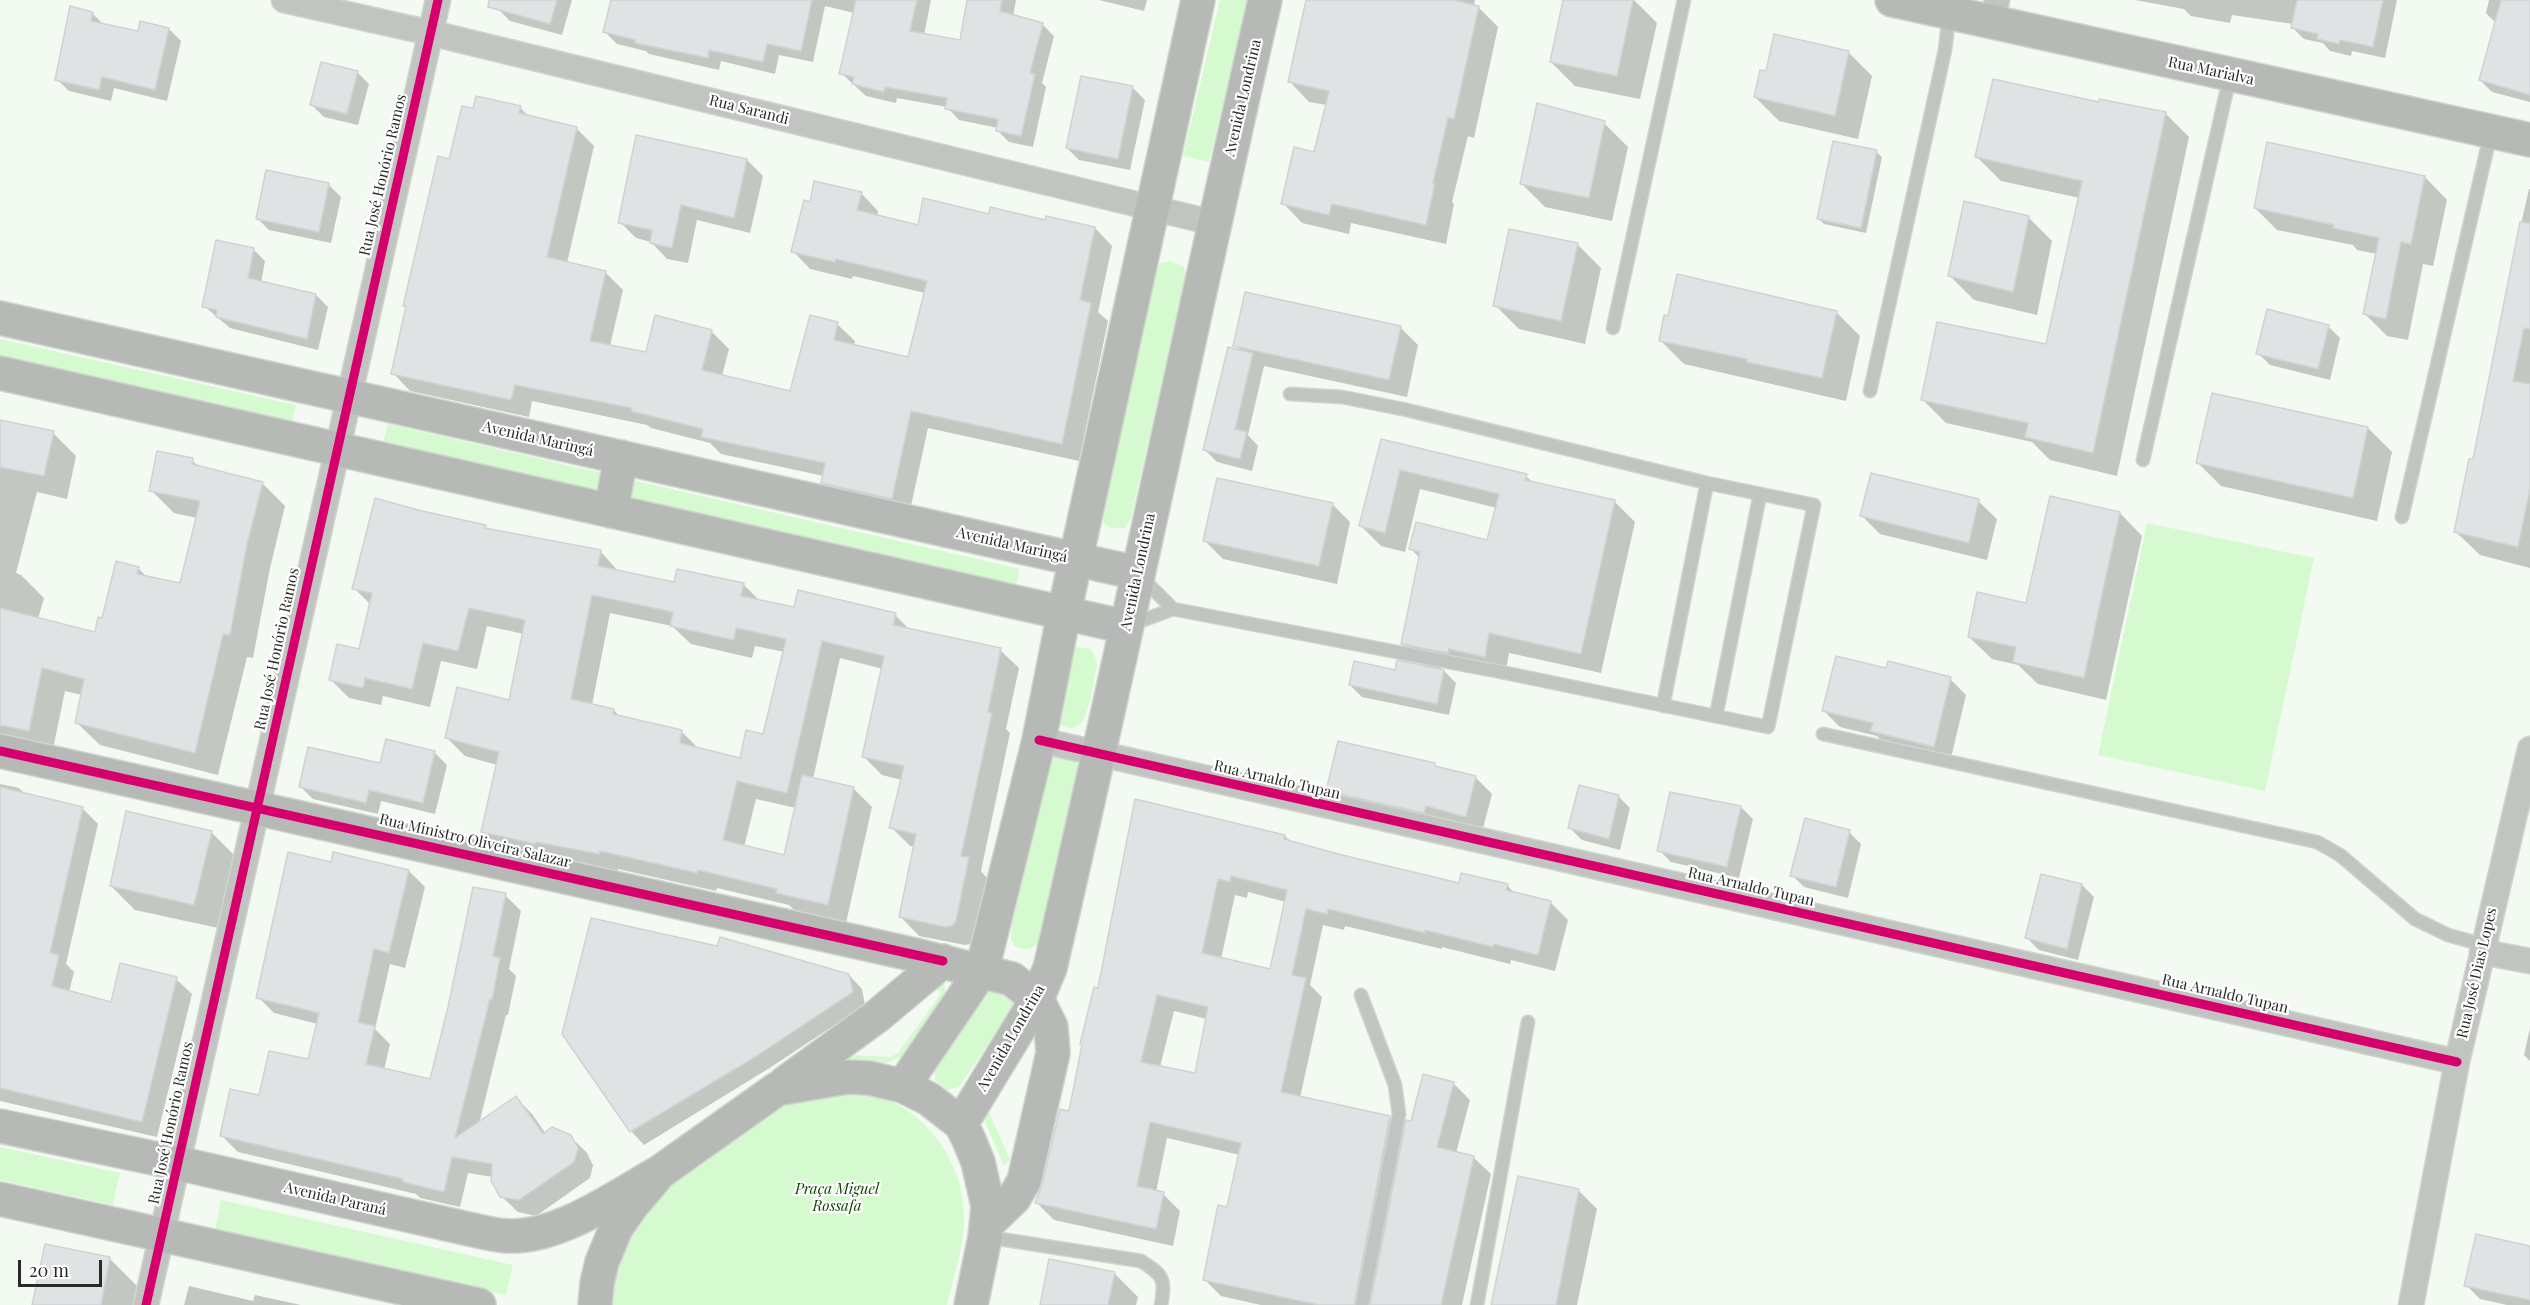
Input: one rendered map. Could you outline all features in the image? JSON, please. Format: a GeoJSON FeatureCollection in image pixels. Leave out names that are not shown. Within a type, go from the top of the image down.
{"type":"FeatureCollection","features":[{"type":"Feature","properties":{"kind":"main road"},"geometry":{"type":"LineString","coordinates":[[903,1086],[982,970],[1039,740],[1064,612],[1198,0]]}},
{"type":"Feature","properties":{"kind":"main road","name":"Avenida Londrina"},"geometry":{"type":"LineString","coordinates":[[961,1124],[1037,999],[1050,968],[1100,756],[1137,573],[1265,0]]}},
{"type":"Feature","properties":{"kind":"main road","name":"Rua Marialva"},"geometry":{"type":"LineString","coordinates":[[1892,0],[1950,14],[1995,12],[2230,75],[2530,140]]}},
{"type":"Feature","properties":{"kind":"main road","name":"Avenida Maringá"},"geometry":{"type":"LineString","coordinates":[[0,318],[1137,573]]}},
{"type":"Feature","properties":{"kind":"main road"},"geometry":{"type":"LineString","coordinates":[[0,373],[1126,627]]}},
{"type":"Feature","properties":{"kind":"main road"},"geometry":{"type":"LineString","coordinates":[[611,511],[621,457]]}},
{"type":"Feature","properties":{"kind":"main road","name":"Rua Ministro Oliveira Salazar"},"geometry":{"type":"LineString","coordinates":[[0,751],[982,970],[1012,979],[1037,999]]}},
{"type":"Feature","properties":{"kind":"main road"},"geometry":{"type":"LineString","coordinates":[[595,1305],[602,1262],[616,1228],[660,1172],[876,1017],[943,961]]}},
{"type":"Feature","properties":{"kind":"main road"},"geometry":{"type":"LineString","coordinates":[[987,1230],[1014,1198],[1024,1181],[1053,1053],[1051,1027],[1037,999]]}},
{"type":"Feature","properties":{"kind":"main road"},"geometry":{"type":"LineString","coordinates":[[777,1089],[847,1077],[869,1077],[903,1086],[929,1099],[961,1124],[984,1184],[988,1206],[987,1230],[971,1305]]}},
{"type":"Feature","properties":{"kind":"main road","name":"Avenida Paraná"},"geometry":{"type":"LineString","coordinates":[[0,1126],[177,1163],[482,1232],[511,1236],[543,1232],[576,1218],[660,1172]]}},
{"type":"Feature","properties":{"kind":"main road"},"geometry":{"type":"LineString","coordinates":[[0,1199],[479,1305]]}},
{"type":"Feature","properties":{"kind":"street","name":"Rua Sarandi"},"geometry":{"type":"LineString","coordinates":[[284,0],[431,33],[1214,223]]}},
{"type":"Feature","properties":{"kind":"street","name":"Rua José Honório Ramos"},"geometry":{"type":"LineString","coordinates":[[147,1305],[336,448],[438,0]]}},
{"type":"Feature","properties":{"kind":"street","name":"Rua Arnaldo Tupan"},"geometry":{"type":"LineString","coordinates":[[1039,740],[1100,756],[2457,1062]]}},
{"type":"Feature","properties":{"kind":"street","name":"Rua José Dias Lopes"},"geometry":{"type":"LineString","coordinates":[[2411,1305],[2457,1062],[2530,749]]}},
{"type":"Feature","properties":{"kind":"street"},"geometry":{"type":"LineString","coordinates":[[2483,948],[2530,961]]}},
{"type":"Feature","properties":{"kind":"lane"},"geometry":{"type":"LineString","coordinates":[[1613,328],[1684,0]]}},
{"type":"Feature","properties":{"kind":"lane"},"geometry":{"type":"LineString","coordinates":[[1870,391],[1945,50],[1950,14]]}},
{"type":"Feature","properties":{"kind":"lane"},"geometry":{"type":"LineString","coordinates":[[2143,460],[2230,75]]}},
{"type":"Feature","properties":{"kind":"lane"},"geometry":{"type":"LineString","coordinates":[[2402,517],[2491,131]]}},
{"type":"Feature","properties":{"kind":"lane"},"geometry":{"type":"LineString","coordinates":[[1126,627],[1173,609],[1501,672],[1768,727],[1814,505],[1707,483],[1407,410],[1342,398],[1290,394]]}},
{"type":"Feature","properties":{"kind":"lane"},"geometry":{"type":"LineString","coordinates":[[1664,706],[1707,483]]}},
{"type":"Feature","properties":{"kind":"lane"},"geometry":{"type":"LineString","coordinates":[[1716,716],[1760,494]]}},
{"type":"Feature","properties":{"kind":"lane"},"geometry":{"type":"LineString","coordinates":[[1137,573],[1173,609]]}},
{"type":"Feature","properties":{"kind":"lane"},"geometry":{"type":"LineString","coordinates":[[1823,734],[2317,842],[2340,855],[2415,919],[2483,948]]}},
{"type":"Feature","properties":{"kind":"lane"},"geometry":{"type":"LineString","coordinates":[[1361,995],[1395,1085],[1399,1114],[1362,1305]]}},
{"type":"Feature","properties":{"kind":"lane"},"geometry":{"type":"LineString","coordinates":[[1477,1305],[1528,1022]]}},
{"type":"Feature","properties":{"kind":"lane"},"geometry":{"type":"LineString","coordinates":[[987,1230],[1141,1261],[1158,1272],[1164,1288],[1161,1305]]}},
{"type":"Feature","properties":{"kind":"green space"},"geometry":{"type":"Polygon","coordinates":[[[1220,0],[1248,0],[1209,162],[1183,156],[1220,0]]]}},
{"type":"Feature","properties":{"kind":"green space"},"geometry":{"type":"Polygon","coordinates":[[[1170,261],[1183,266],[1186,273],[1131,518],[1125,528],[1111,528],[1104,523],[1102,515],[1156,269],[1161,263],[1170,261]]]}},
{"type":"Feature","properties":{"kind":"green space"},"geometry":{"type":"Polygon","coordinates":[[[0,339],[296,405],[291,425],[0,361],[0,339]]]}},
{"type":"Feature","properties":{"kind":"green space"},"geometry":{"type":"Polygon","coordinates":[[[388,424],[1020,569],[1015,588],[383,443],[388,424]]]}},
{"type":"Feature","properties":{"kind":"green space"},"geometry":{"type":"Polygon","coordinates":[[[2147,523],[2314,558],[2265,791],[2098,755],[2147,523]]]}},
{"type":"Feature","properties":{"kind":"green space"},"geometry":{"type":"Polygon","coordinates":[[[1077,647],[1091,649],[1097,665],[1091,698],[1083,720],[1077,727],[1069,728],[1059,723],[1071,651],[1077,647]]]}},
{"type":"Feature","properties":{"kind":"green space"},"geometry":{"type":"Polygon","coordinates":[[[1056,755],[1070,758],[1079,768],[1043,937],[1034,947],[1023,949],[1014,946],[1011,939],[1012,925],[1049,762],[1056,755]]]}},
{"type":"Feature","properties":{"kind":"green space"},"geometry":{"type":"Polygon","coordinates":[[[939,982],[944,984],[947,995],[904,1056],[886,1063],[832,1060],[834,1054],[891,1057],[898,1053],[940,995],[935,989],[939,982]]]}},
{"type":"Feature","properties":{"kind":"green space"},"geometry":{"type":"Polygon","coordinates":[[[1000,989],[1013,997],[1013,1008],[959,1087],[947,1090],[935,1080],[935,1068],[990,991],[1000,989]]]}},
{"type":"Feature","properties":{"kind":"green space","name":"Praça Miguel Rossafa"},"geometry":{"type":"Polygon","coordinates":[[[817,1090],[873,1094],[892,1102],[910,1112],[926,1126],[950,1159],[963,1198],[964,1230],[947,1305],[604,1305],[624,1236],[674,1177],[785,1101],[817,1090]]]}},
{"type":"Feature","properties":{"kind":"green space"},"geometry":{"type":"Polygon","coordinates":[[[994,1095],[989,1112],[1010,1160],[1004,1166],[980,1110],[994,1095]]]}},
{"type":"Feature","properties":{"kind":"green space"},"geometry":{"type":"Polygon","coordinates":[[[0,1147],[120,1173],[113,1205],[0,1180],[0,1147]]]}},
{"type":"Feature","properties":{"kind":"green space"},"geometry":{"type":"Polygon","coordinates":[[[221,1200],[513,1265],[506,1295],[215,1230],[221,1200]]]}},
{"type":"Feature","properties":{"kind":"building"},"geometry":{"type":"Polygon","coordinates":[[[489,0],[557,0],[550,24],[488,7],[489,0]]]}},
{"type":"Feature","properties":{"kind":"building"},"geometry":{"type":"Polygon","coordinates":[[[611,0],[812,0],[801,51],[767,44],[763,62],[709,50],[708,58],[635,43],[636,40],[603,32],[611,0]]]}},
{"type":"Feature","properties":{"kind":"building"},"geometry":{"type":"Polygon","coordinates":[[[856,0],[917,0],[910,31],[960,40],[967,0],[1002,0],[1000,11],[1043,23],[1030,73],[1035,74],[1021,136],[996,131],[998,119],[945,109],[947,98],[885,87],[884,92],[852,84],[854,77],[839,74],[856,0]]]}},
{"type":"Feature","properties":{"kind":"building"},"geometry":{"type":"Polygon","coordinates":[[[1306,0],[1453,0],[1479,6],[1454,119],[1448,118],[1426,225],[1332,204],[1329,215],[1281,204],[1294,147],[1314,152],[1329,91],[1288,82],[1306,0]]]}},
{"type":"Feature","properties":{"kind":"building"},"geometry":{"type":"Polygon","coordinates":[[[1563,0],[1633,0],[1617,76],[1550,62],[1563,0]]]}},
{"type":"Feature","properties":{"kind":"building"},"geometry":{"type":"Polygon","coordinates":[[[2297,0],[2383,0],[2373,47],[2340,40],[2339,44],[2317,39],[2318,34],[2291,28],[2297,0]]]}},
{"type":"Feature","properties":{"kind":"building"},"geometry":{"type":"Polygon","coordinates":[[[2501,0],[2530,0],[2530,95],[2479,80],[2501,0]]]}},
{"type":"Feature","properties":{"kind":"building"},"geometry":{"type":"Polygon","coordinates":[[[70,6],[93,12],[91,21],[138,31],[140,21],[169,28],[155,90],[102,77],[99,90],[55,80],[70,6]]]}},
{"type":"Feature","properties":{"kind":"building"},"geometry":{"type":"Polygon","coordinates":[[[1774,34],[1849,51],[1835,116],[1754,97],[1760,70],[1766,71],[1774,34]]]}},
{"type":"Feature","properties":{"kind":"building"},"geometry":{"type":"Polygon","coordinates":[[[321,62],[358,71],[347,114],[310,105],[321,62]]]}},
{"type":"Feature","properties":{"kind":"building"},"geometry":{"type":"Polygon","coordinates":[[[1081,76],[1133,86],[1118,159],[1066,148],[1081,76]]]}},
{"type":"Feature","properties":{"kind":"building"},"geometry":{"type":"Polygon","coordinates":[[[1993,79],[2099,102],[2099,99],[2166,112],[2093,453],[2025,437],[2028,423],[1921,400],[1937,322],[2046,344],[2082,181],[1975,157],[1993,79]]]}},
{"type":"Feature","properties":{"kind":"building"},"geometry":{"type":"Polygon","coordinates":[[[476,96],[521,106],[519,113],[577,127],[547,257],[606,271],[590,341],[646,352],[655,315],[712,330],[702,370],[790,391],[810,315],[838,322],[834,340],[908,357],[927,281],[836,259],[835,262],[791,252],[804,200],[810,202],[814,181],[862,192],[857,210],[918,225],[923,198],[989,214],[990,207],[1045,220],[1046,216],[1095,227],[1080,300],[1091,303],[1062,444],[911,411],[892,499],[821,483],[825,463],[701,437],[703,429],[631,411],[632,408],[515,385],[511,400],[391,374],[406,306],[403,306],[438,156],[449,159],[462,106],[473,108],[476,96]]]}},
{"type":"Feature","properties":{"kind":"building"},"geometry":{"type":"Polygon","coordinates":[[[1537,103],[1605,121],[1589,198],[1520,184],[1537,103]]]}},
{"type":"Feature","properties":{"kind":"building"},"geometry":{"type":"Polygon","coordinates":[[[636,135],[747,159],[734,218],[681,205],[672,248],[650,243],[652,230],[618,223],[636,135]]]}},
{"type":"Feature","properties":{"kind":"building"},"geometry":{"type":"Polygon","coordinates":[[[1833,141],[1877,150],[1861,228],[1817,219],[1833,141]]]}},
{"type":"Feature","properties":{"kind":"building"},"geometry":{"type":"Polygon","coordinates":[[[2267,142],[2425,176],[2411,244],[2401,242],[2386,319],[2363,314],[2379,238],[2333,228],[2334,225],[2254,208],[2267,142]]]}},
{"type":"Feature","properties":{"kind":"building"},"geometry":{"type":"Polygon","coordinates":[[[266,170],[329,183],[319,232],[256,219],[266,170]]]}},
{"type":"Feature","properties":{"kind":"building"},"geometry":{"type":"Polygon","coordinates":[[[1964,201],[2029,216],[2013,292],[1948,276],[1964,201]]]}},
{"type":"Feature","properties":{"kind":"building"},"geometry":{"type":"Polygon","coordinates":[[[2520,222],[2530,223],[2530,329],[2524,328],[2513,381],[2530,384],[2530,489],[2518,547],[2454,532],[2469,459],[2473,459],[2520,222]]]}},
{"type":"Feature","properties":{"kind":"building"},"geometry":{"type":"Polygon","coordinates":[[[1509,229],[1578,243],[1561,321],[1493,306],[1509,229]]]}},
{"type":"Feature","properties":{"kind":"building"},"geometry":{"type":"Polygon","coordinates":[[[216,240],[254,248],[248,278],[316,294],[307,339],[216,317],[217,310],[202,307],[216,240]]]}},
{"type":"Feature","properties":{"kind":"building"},"geometry":{"type":"Polygon","coordinates":[[[1677,274],[1837,311],[1822,378],[1747,362],[1747,359],[1659,341],[1664,315],[1668,316],[1677,274]]]}},
{"type":"Feature","properties":{"kind":"building"},"geometry":{"type":"Polygon","coordinates":[[[1245,292],[1401,326],[1389,380],[1233,346],[1245,292]]]}},
{"type":"Feature","properties":{"kind":"building"},"geometry":{"type":"Polygon","coordinates":[[[2267,309],[2329,325],[2318,369],[2256,354],[2267,309]]]}},
{"type":"Feature","properties":{"kind":"building"},"geometry":{"type":"Polygon","coordinates":[[[1228,347],[1253,353],[1235,429],[1247,432],[1240,459],[1203,450],[1228,347]]]}},
{"type":"Feature","properties":{"kind":"building"},"geometry":{"type":"Polygon","coordinates":[[[2212,393],[2368,427],[2353,498],[2196,463],[2212,393]]]}},
{"type":"Feature","properties":{"kind":"building"},"geometry":{"type":"Polygon","coordinates":[[[0,420],[54,431],[44,476],[0,467],[0,420]]]}},
{"type":"Feature","properties":{"kind":"building"},"geometry":{"type":"Polygon","coordinates":[[[1381,439],[1527,474],[1525,480],[1615,500],[1581,654],[1489,633],[1485,657],[1449,649],[1448,653],[1401,644],[1420,552],[1409,549],[1416,522],[1487,540],[1499,494],[1400,470],[1385,533],[1359,526],[1381,439]]]}},
{"type":"Feature","properties":{"kind":"building"},"geometry":{"type":"Polygon","coordinates":[[[157,451],[193,458],[192,464],[263,482],[247,544],[230,635],[223,634],[195,753],[75,723],[84,679],[42,668],[29,731],[0,725],[0,608],[95,632],[98,617],[102,618],[116,561],[139,567],[137,574],[180,583],[200,501],[149,491],[157,451]]]}},
{"type":"Feature","properties":{"kind":"building"},"geometry":{"type":"Polygon","coordinates":[[[1871,473],[1979,499],[1969,543],[1860,516],[1871,473]]]}},
{"type":"Feature","properties":{"kind":"building"},"geometry":{"type":"Polygon","coordinates":[[[1217,478],[1333,503],[1319,566],[1203,541],[1217,478]]]}},
{"type":"Feature","properties":{"kind":"building"},"geometry":{"type":"Polygon","coordinates":[[[2050,496],[2120,512],[2084,678],[2013,662],[2016,647],[1968,637],[1977,592],[2026,603],[2050,496]]]}},
{"type":"Feature","properties":{"kind":"building"},"geometry":{"type":"Polygon","coordinates":[[[375,498],[486,525],[485,528],[601,550],[598,566],[674,582],[677,569],[744,583],[741,596],[794,607],[798,590],[896,613],[893,625],[1001,648],[988,712],[992,713],[961,856],[969,857],[956,921],[952,926],[945,927],[899,917],[916,834],[889,828],[904,766],[862,757],[884,656],[822,641],[787,793],[737,781],[723,840],[784,855],[802,775],[854,787],[828,905],[776,893],[777,889],[698,870],[697,873],[600,851],[599,854],[536,842],[536,844],[481,832],[499,752],[445,738],[457,687],[509,700],[525,620],[469,608],[458,651],[423,643],[412,689],[365,678],[363,688],[329,680],[337,644],[359,649],[372,593],[352,589],[375,498]],[[592,595],[571,699],[614,709],[613,714],[682,730],[680,743],[740,758],[746,730],[763,734],[786,639],[736,628],[734,640],[670,626],[673,612],[592,595]]]}},
{"type":"Feature","properties":{"kind":"building"},"geometry":{"type":"Polygon","coordinates":[[[1836,656],[1886,668],[1888,661],[1951,677],[1934,747],[1870,731],[1873,723],[1822,711],[1836,656]]]}},
{"type":"Feature","properties":{"kind":"building"},"geometry":{"type":"Polygon","coordinates":[[[1397,660],[1444,670],[1437,704],[1349,685],[1354,661],[1395,670],[1397,660]]]}},
{"type":"Feature","properties":{"kind":"building"},"geometry":{"type":"Polygon","coordinates":[[[386,739],[435,751],[423,803],[369,790],[366,803],[299,787],[308,747],[380,763],[386,739]]]}},
{"type":"Feature","properties":{"kind":"building"},"geometry":{"type":"Polygon","coordinates":[[[1338,741],[1435,763],[1435,766],[1476,776],[1466,817],[1426,806],[1424,813],[1326,791],[1338,741]]]}},
{"type":"Feature","properties":{"kind":"building"},"geometry":{"type":"Polygon","coordinates":[[[1579,785],[1619,795],[1609,839],[1568,828],[1579,785]]]}},
{"type":"Feature","properties":{"kind":"building"},"geometry":{"type":"Polygon","coordinates":[[[0,787],[83,807],[50,953],[59,955],[52,986],[111,1002],[120,963],[177,977],[142,1122],[0,1088],[0,787]]]}},
{"type":"Feature","properties":{"kind":"building"},"geometry":{"type":"Polygon","coordinates":[[[1670,792],[1741,806],[1727,867],[1657,851],[1670,792]]]}},
{"type":"Feature","properties":{"kind":"building"},"geometry":{"type":"Polygon","coordinates":[[[1135,799],[1285,835],[1284,839],[1342,855],[1459,883],[1461,873],[1508,884],[1506,890],[1551,901],[1538,955],[1494,944],[1493,947],[1425,930],[1425,933],[1328,909],[1327,914],[1306,909],[1292,975],[1306,978],[1281,1092],[1390,1116],[1354,1305],[1319,1305],[1203,1280],[1218,1205],[1227,1207],[1241,1143],[1150,1122],[1137,1186],[1164,1192],[1156,1229],[1035,1203],[1042,1185],[1060,1109],[1069,1111],[1082,1045],[1080,1044],[1094,987],[1098,988],[1135,799]],[[1231,876],[1230,882],[1218,879],[1202,953],[1270,969],[1287,890],[1231,876]],[[1157,995],[1141,1062],[1195,1073],[1208,1007],[1157,995]]]}},
{"type":"Feature","properties":{"kind":"building"},"geometry":{"type":"Polygon","coordinates":[[[126,811],[212,831],[194,905],[110,886],[126,811]]]}},
{"type":"Feature","properties":{"kind":"building"},"geometry":{"type":"Polygon","coordinates":[[[1805,818],[1850,830],[1836,887],[1790,876],[1805,818]]]}},
{"type":"Feature","properties":{"kind":"building"},"geometry":{"type":"Polygon","coordinates":[[[288,852],[331,862],[333,852],[409,870],[389,953],[374,949],[358,1022],[375,1026],[366,1064],[430,1079],[448,1007],[473,887],[506,893],[493,956],[500,958],[492,1000],[490,999],[455,1138],[516,1096],[543,1134],[552,1127],[571,1135],[578,1148],[574,1162],[519,1200],[500,1197],[491,1181],[492,1164],[452,1157],[444,1192],[403,1182],[403,1179],[220,1136],[230,1089],[259,1095],[269,1051],[308,1059],[319,1013],[256,998],[288,852]]]}},
{"type":"Feature","properties":{"kind":"building"},"geometry":{"type":"Polygon","coordinates":[[[2041,874],[2082,884],[2067,949],[2025,938],[2041,874]]]}},
{"type":"Feature","properties":{"kind":"building"},"geometry":{"type":"Polygon","coordinates":[[[591,918],[717,946],[720,937],[849,974],[853,992],[755,1057],[630,1132],[562,1034],[591,918]]]}},
{"type":"Feature","properties":{"kind":"building"},"geometry":{"type":"Polygon","coordinates":[[[1423,1074],[1454,1082],[1437,1147],[1474,1156],[1441,1305],[1370,1305],[1406,1120],[1411,1121],[1423,1074]]]}},
{"type":"Feature","properties":{"kind":"building"},"geometry":{"type":"Polygon","coordinates":[[[1518,1176],[1579,1189],[1556,1305],[1491,1305],[1518,1176]]]}},
{"type":"Feature","properties":{"kind":"building"},"geometry":{"type":"Polygon","coordinates":[[[2476,1234],[2530,1246],[2530,1300],[2464,1286],[2476,1234]]]}},
{"type":"Feature","properties":{"kind":"building"},"geometry":{"type":"Polygon","coordinates":[[[45,1244],[110,1257],[101,1305],[32,1305],[45,1244]]]}},
{"type":"Feature","properties":{"kind":"building"},"geometry":{"type":"Polygon","coordinates":[[[1049,1259],[1115,1272],[1108,1305],[1040,1305],[1049,1259]]]}},
{"type":"Feature","properties":{"kind":"cycle path"},"geometry":{"type":"LineString","coordinates":[[146,1305],[438,0]]}},
{"type":"Feature","properties":{"kind":"cycle path"},"geometry":{"type":"LineString","coordinates":[[1039,740],[2457,1062]]}},
{"type":"Feature","properties":{"kind":"cycle path"},"geometry":{"type":"LineString","coordinates":[[0,751],[943,961]]}}]}
